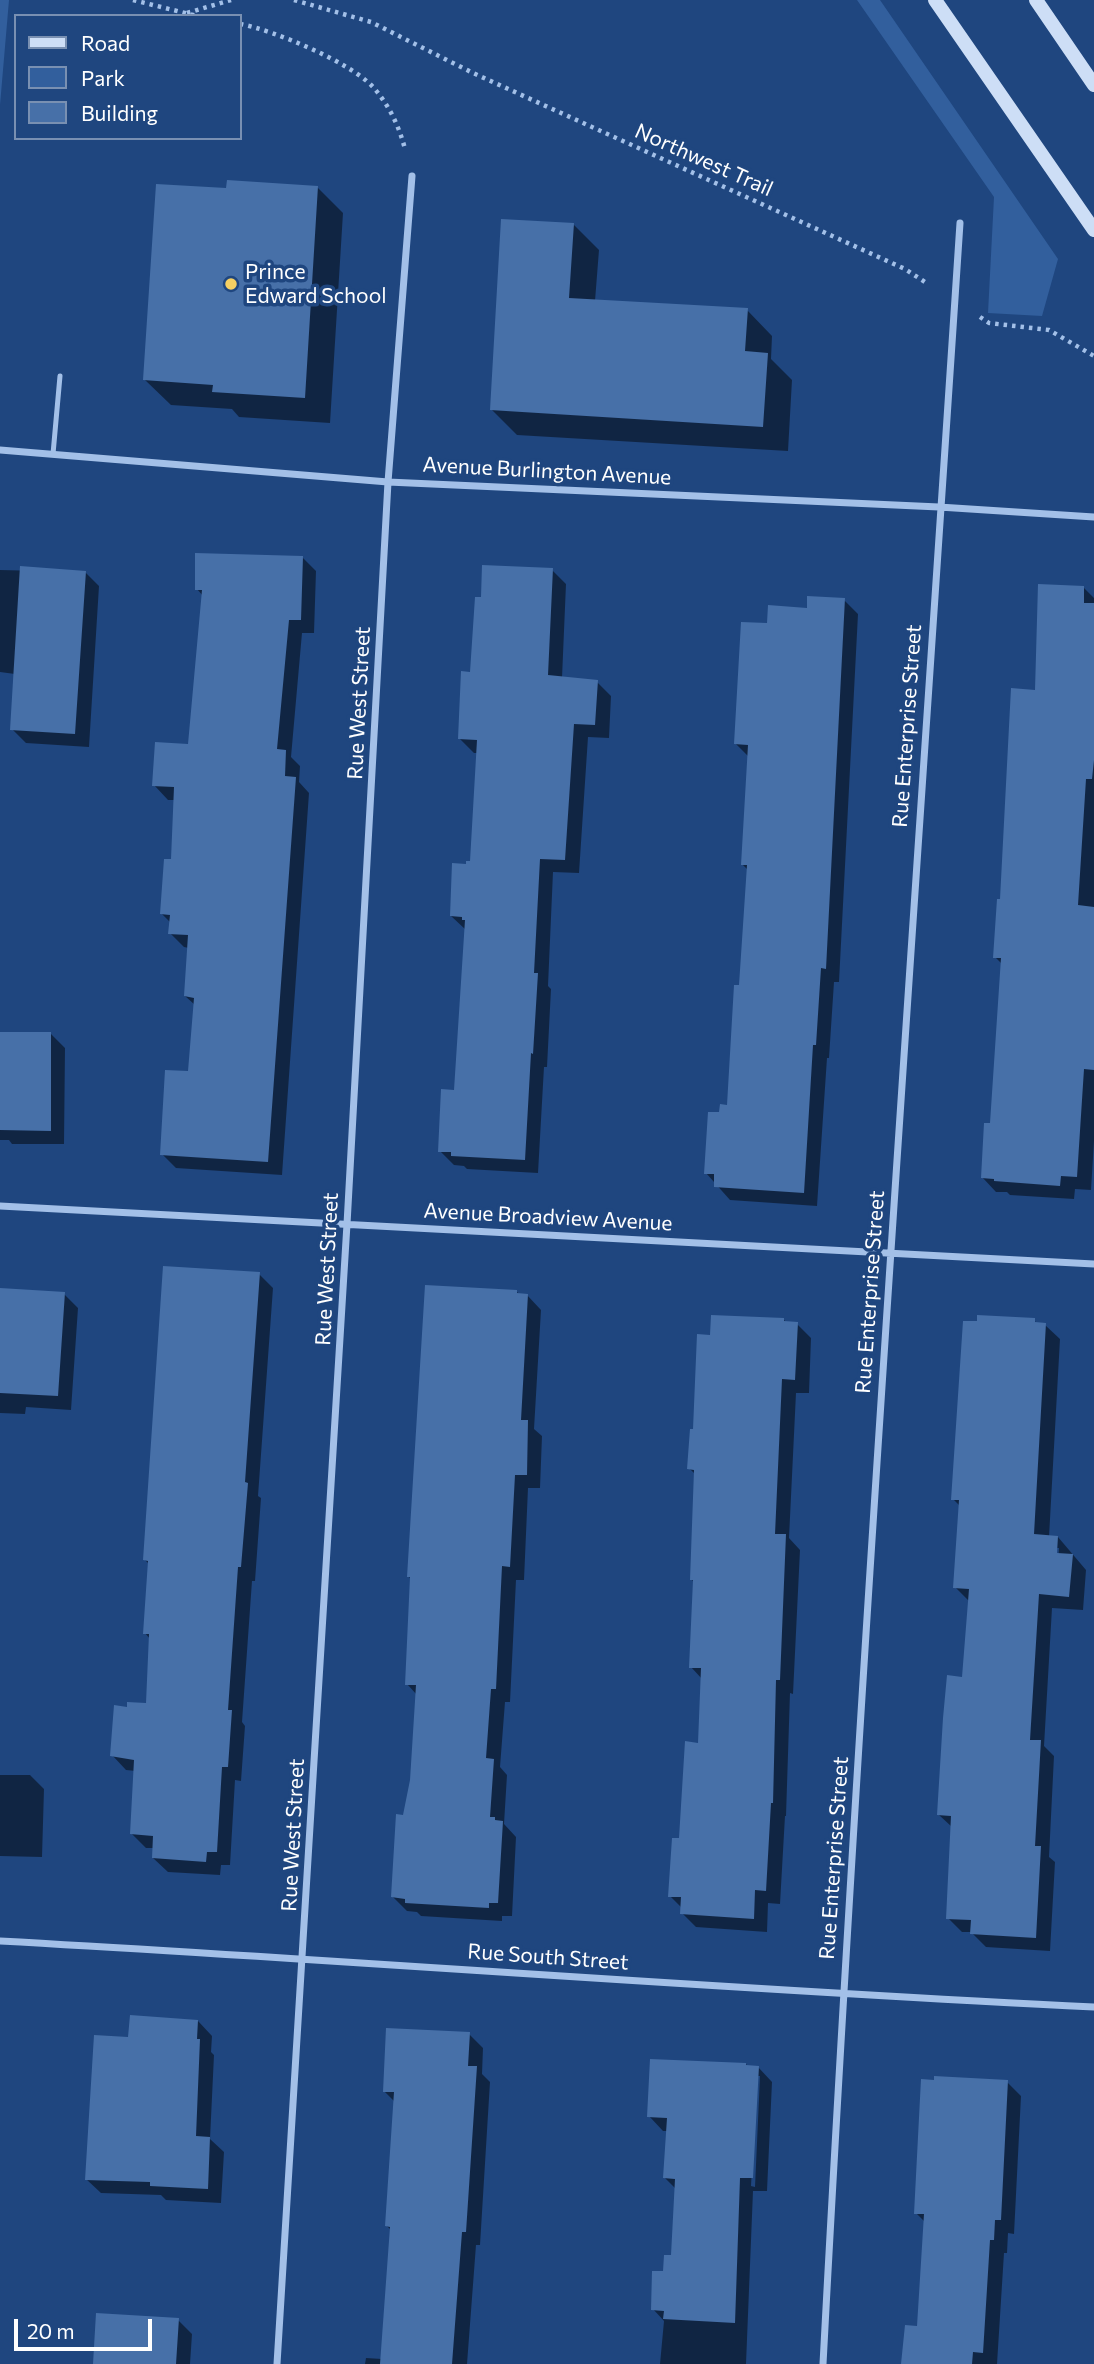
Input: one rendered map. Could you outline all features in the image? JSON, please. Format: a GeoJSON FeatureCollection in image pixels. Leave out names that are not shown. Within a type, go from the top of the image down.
{"type":"FeatureCollection","features":[{"type":"Feature","properties":{"kind":"main road"},"geometry":{"type":"LineString","coordinates":[[935,0],[1094,230]]}},
{"type":"Feature","properties":{"kind":"main road"},"geometry":{"type":"LineString","coordinates":[[1036,0],[1094,85]]}},
{"type":"Feature","properties":{"kind":"street","name":"Rue West Street"},"geometry":{"type":"LineString","coordinates":[[277,2364],[347,1224],[388,482],[412,176]]}},
{"type":"Feature","properties":{"kind":"street","name":"Rue Enterprise Street"},"geometry":{"type":"LineString","coordinates":[[823,2364],[842,1995],[960,223]]}},
{"type":"Feature","properties":{"kind":"street","name":"Avenue Burlington Avenue"},"geometry":{"type":"LineString","coordinates":[[0,450],[388,482],[939,507],[1094,517]]}},
{"type":"Feature","properties":{"kind":"street","name":"Avenue Broadview Avenue"},"geometry":{"type":"LineString","coordinates":[[0,1206],[1094,1264]]}},
{"type":"Feature","properties":{"kind":"street","name":"Rue South Street"},"geometry":{"type":"LineString","coordinates":[[0,1941],[303,1957],[842,1995],[1094,2007]]}},
{"type":"Feature","properties":{"kind":"lane"},"geometry":{"type":"LineString","coordinates":[[52,454],[60,376]]}},
{"type":"Feature","properties":{"kind":"path"},"geometry":{"type":"LineString","coordinates":[[134,0],[186,14],[231,0]]}},
{"type":"Feature","properties":{"kind":"path","name":"Northwest Trail"},"geometry":{"type":"LineString","coordinates":[[294,0],[371,22],[473,73],[905,269],[989,323],[1049,330],[1094,356]]}},
{"type":"Feature","properties":{"kind":"path"},"geometry":{"type":"LineString","coordinates":[[242,24],[257,27],[328,56],[372,85],[399,124],[412,176]]}},
{"type":"Feature","properties":{"kind":"green space"},"geometry":{"type":"Polygon","coordinates":[[[0,0],[9,0],[0,105],[0,0]]]}},
{"type":"Feature","properties":{"kind":"green space"},"geometry":{"type":"Polygon","coordinates":[[[857,0],[880,0],[1058,259],[1042,316],[988,313],[994,197],[857,0]]]}},
{"type":"Feature","properties":{"kind":"building","name":"Prince Edward School"},"geometry":{"type":"Polygon","coordinates":[[[227,180],[318,186],[305,398],[212,392],[213,385],[143,380],[156,184],[226,188],[227,180]]]}},
{"type":"Feature","properties":{"kind":"building"},"geometry":{"type":"Polygon","coordinates":[[[501,219],[574,223],[569,298],[748,308],[745,351],[768,353],[763,427],[490,410],[501,219]]]}},
{"type":"Feature","properties":{"kind":"building"},"geometry":{"type":"Polygon","coordinates":[[[195,553],[303,556],[301,620],[289,620],[277,749],[286,750],[285,776],[296,777],[268,1162],[160,1155],[165,1070],[188,1071],[194,998],[184,996],[188,935],[168,934],[170,915],[160,914],[164,859],[171,859],[174,787],[152,786],[155,742],[188,744],[202,590],[195,590],[195,553]]]}},
{"type":"Feature","properties":{"kind":"building"},"geometry":{"type":"Polygon","coordinates":[[[482,565],[553,568],[548,675],[598,680],[595,725],[574,724],[565,860],[540,859],[534,973],[538,973],[525,1160],[451,1156],[451,1152],[438,1152],[441,1089],[454,1090],[465,920],[462,920],[462,917],[450,916],[452,863],[466,864],[466,861],[470,861],[477,740],[458,739],[461,671],[470,672],[475,597],[481,597],[482,565]]]}},
{"type":"Feature","properties":{"kind":"building"},"geometry":{"type":"Polygon","coordinates":[[[20,566],[86,571],[75,734],[10,730],[20,566]]]}},
{"type":"Feature","properties":{"kind":"building"},"geometry":{"type":"Polygon","coordinates":[[[1038,584],[1084,586],[1084,603],[1094,603],[1094,760],[1092,779],[1086,779],[1078,905],[1094,907],[1094,1070],[1084,1069],[1077,1177],[1061,1176],[1060,1186],[981,1178],[984,1123],[990,1123],[1001,958],[993,958],[997,899],[1000,899],[1011,688],[1035,690],[1038,584]]]}},
{"type":"Feature","properties":{"kind":"building"},"geometry":{"type":"Polygon","coordinates":[[[807,596],[845,598],[826,969],[821,968],[816,1045],[813,1045],[804,1193],[714,1187],[714,1174],[704,1174],[708,1112],[719,1112],[720,1104],[727,1105],[734,985],[739,985],[747,865],[741,865],[748,745],[734,744],[741,622],[767,623],[768,605],[807,608],[807,596]]]}},
{"type":"Feature","properties":{"kind":"building"},"geometry":{"type":"Polygon","coordinates":[[[0,1032],[51,1032],[51,1131],[0,1130],[0,1032]]]}},
{"type":"Feature","properties":{"kind":"building"},"geometry":{"type":"Polygon","coordinates":[[[163,1266],[260,1272],[245,1482],[248,1483],[241,1567],[238,1567],[228,1710],[232,1710],[228,1767],[222,1767],[217,1852],[207,1852],[206,1862],[152,1858],[153,1836],[130,1834],[134,1760],[110,1756],[114,1705],[127,1707],[127,1702],[146,1703],[149,1634],[143,1634],[148,1561],[143,1560],[163,1266]]]}},
{"type":"Feature","properties":{"kind":"building"},"geometry":{"type":"Polygon","coordinates":[[[425,1285],[517,1290],[517,1293],[528,1294],[521,1420],[528,1420],[527,1475],[515,1475],[510,1567],[502,1566],[496,1689],[491,1689],[486,1758],[494,1759],[490,1817],[503,1821],[498,1903],[489,1903],[489,1908],[405,1903],[405,1899],[391,1897],[396,1814],[403,1815],[410,1780],[416,1685],[405,1685],[410,1577],[407,1577],[425,1285]]]}},
{"type":"Feature","properties":{"kind":"building"},"geometry":{"type":"Polygon","coordinates":[[[0,1288],[65,1292],[58,1396],[0,1393],[0,1288]]]}},
{"type":"Feature","properties":{"kind":"building"},"geometry":{"type":"Polygon","coordinates":[[[711,1315],[784,1318],[784,1321],[798,1322],[795,1380],[782,1379],[775,1534],[786,1534],[780,1680],[776,1680],[773,1803],[766,1891],[755,1890],[754,1919],[680,1914],[681,1897],[668,1897],[672,1838],[679,1838],[685,1741],[698,1743],[701,1668],[689,1668],[694,1470],[687,1469],[690,1429],[693,1429],[697,1334],[710,1335],[711,1315]]]}},
{"type":"Feature","properties":{"kind":"building"},"geometry":{"type":"Polygon","coordinates":[[[977,1315],[1035,1318],[1035,1322],[1046,1323],[1034,1534],[1058,1536],[1057,1553],[1073,1554],[1069,1597],[1039,1594],[1030,1740],[1041,1740],[1035,1846],[1041,1846],[1036,1938],[970,1934],[971,1920],[946,1919],[951,1816],[937,1815],[943,1718],[947,1675],[962,1677],[969,1589],[953,1588],[959,1500],[951,1500],[963,1321],[977,1321],[977,1315]]]}},
{"type":"Feature","properties":{"kind":"building"},"geometry":{"type":"Polygon","coordinates":[[[130,2015],[198,2020],[197,2039],[200,2039],[196,2136],[210,2137],[208,2189],[150,2186],[150,2182],[85,2180],[94,2035],[128,2037],[130,2015]]]}},
{"type":"Feature","properties":{"kind":"building"},"geometry":{"type":"Polygon","coordinates":[[[386,2028],[470,2032],[468,2066],[477,2066],[466,2232],[462,2232],[452,2364],[380,2364],[390,2227],[385,2226],[394,2092],[383,2092],[386,2028]]]}},
{"type":"Feature","properties":{"kind":"building"},"geometry":{"type":"Polygon","coordinates":[[[650,2059],[746,2063],[759,2066],[753,2178],[740,2178],[735,2323],[663,2319],[664,2311],[651,2310],[652,2271],[663,2271],[664,2255],[671,2255],[675,2179],[663,2178],[667,2118],[647,2117],[650,2059]]]}},
{"type":"Feature","properties":{"kind":"building"},"geometry":{"type":"Polygon","coordinates":[[[934,2076],[1008,2080],[1001,2220],[995,2220],[994,2240],[990,2240],[983,2353],[973,2352],[972,2364],[901,2364],[905,2325],[917,2326],[924,2214],[914,2214],[921,2079],[934,2080],[934,2076]]]}},
{"type":"Feature","properties":{"kind":"building"},"geometry":{"type":"Polygon","coordinates":[[[96,2313],[179,2318],[176,2364],[93,2364],[96,2313]]]}},
{"type":"Feature","properties":{"kind":"place","name":"Prince Edward School"},"geometry":{"type":"Point","coordinates":[231,284]}}]}
